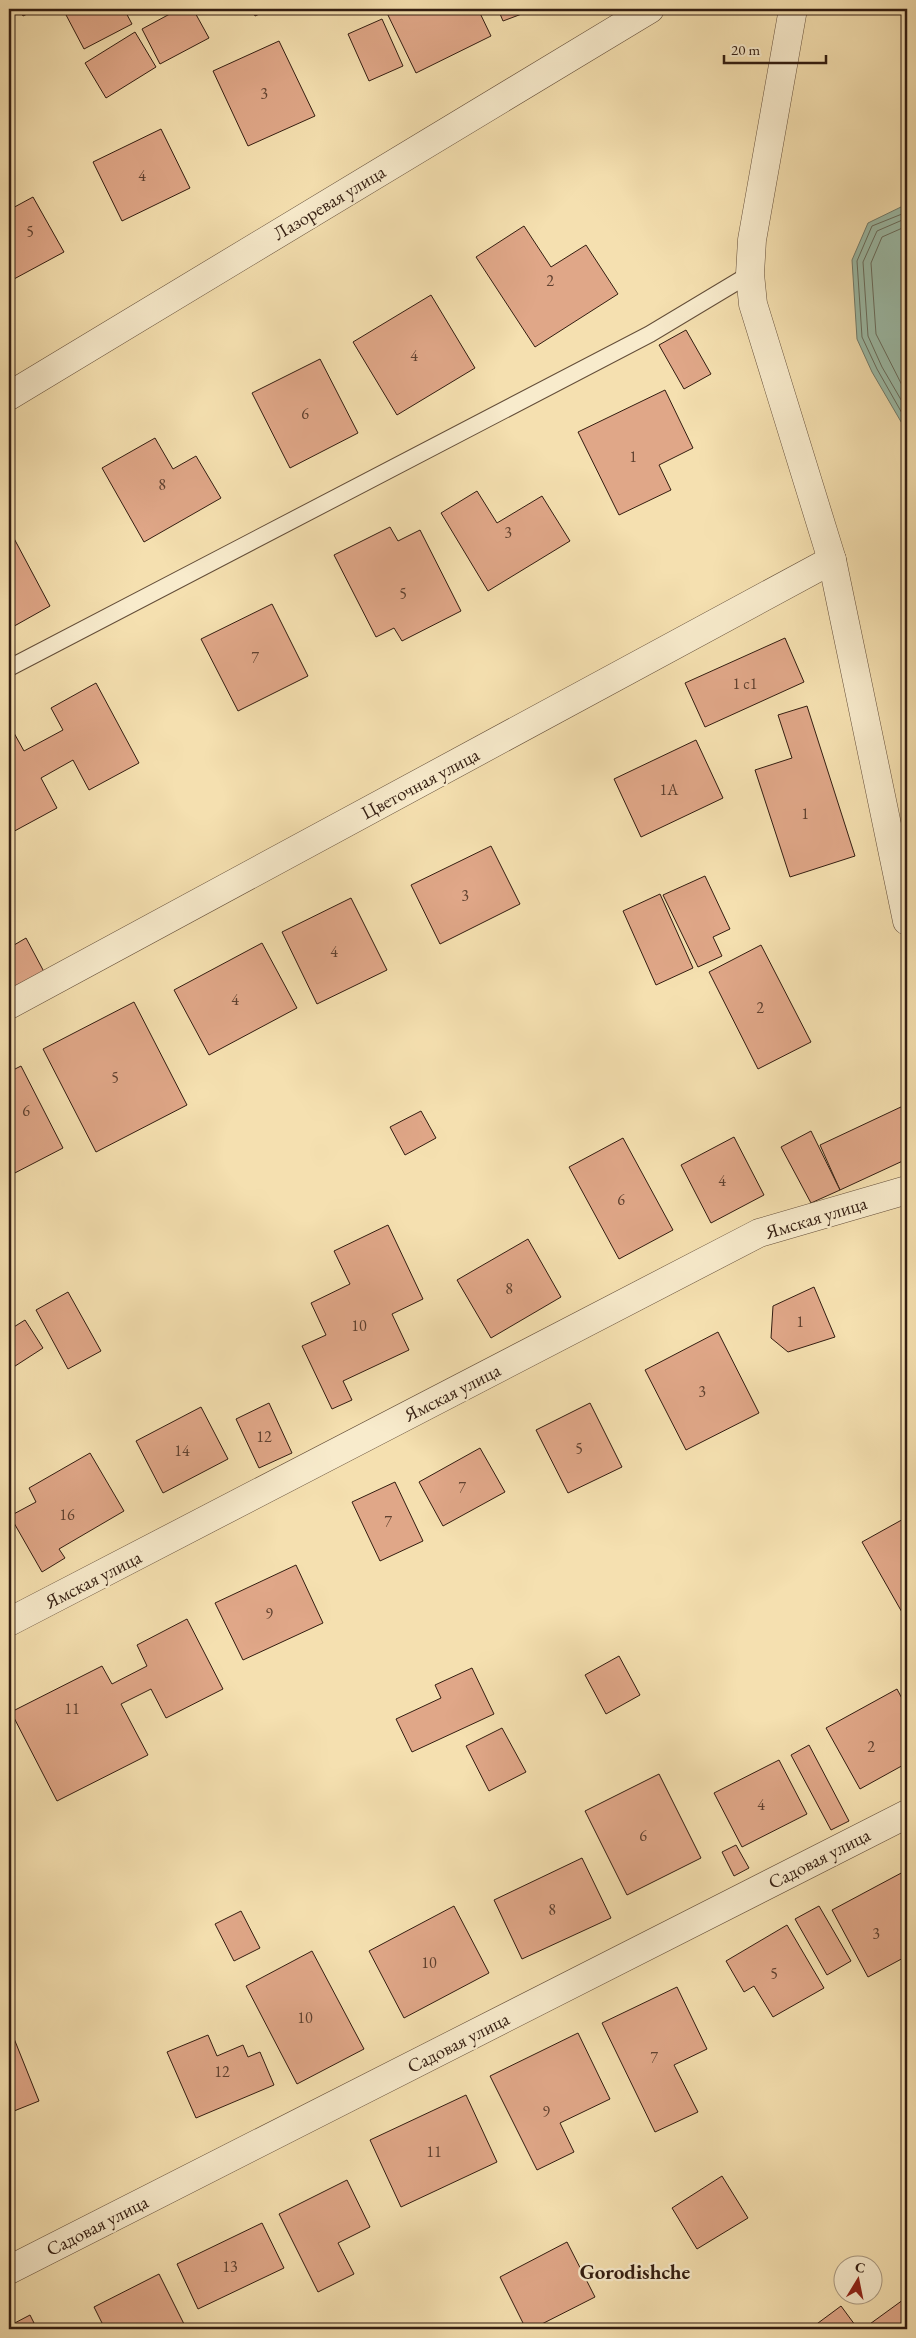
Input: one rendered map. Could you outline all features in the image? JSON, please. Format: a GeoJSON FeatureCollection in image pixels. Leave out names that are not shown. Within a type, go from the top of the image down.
{"type":"FeatureCollection","features":[{"type":"Feature","properties":{"kind":"street","name":"Лазоревая улица"},"geometry":{"type":"LineString","coordinates":[[9,396],[650,9]]}},
{"type":"Feature","properties":{"kind":"street"},"geometry":{"type":"LineString","coordinates":[[793,9],[752,240],[750,274],[753,304],[832,560],[907,921]]}},
{"type":"Feature","properties":{"kind":"street","name":"Цветочная улица"},"geometry":{"type":"LineString","coordinates":[[9,1005],[832,560]]}},
{"type":"Feature","properties":{"kind":"street","name":"Ямская улица"},"geometry":{"type":"LineString","coordinates":[[9,1622],[758,1233],[907,1190]]}},
{"type":"Feature","properties":{"kind":"street","name":"Садовая улица"},"geometry":{"type":"LineString","coordinates":[[9,2270],[907,1814]]}},
{"type":"Feature","properties":{"kind":"lane"},"geometry":{"type":"LineString","coordinates":[[9,668],[650,334],[750,274]]}},
{"type":"Feature","properties":{"kind":"water"},"geometry":{"type":"Polygon","coordinates":[[[903,206],[907,208],[907,432],[872,372],[857,339],[852,260],[868,223],[903,206]]]}},
{"type":"Feature","properties":{"kind":"building"},"geometry":{"type":"Polygon","coordinates":[[[19,9],[37,9],[23,16],[19,9]]]}},
{"type":"Feature","properties":{"kind":"building"},"geometry":{"type":"Polygon","coordinates":[[[74,9],[124,9],[132,24],[84,49],[65,13],[74,9]]]}},
{"type":"Feature","properties":{"kind":"building"},"geometry":{"type":"Polygon","coordinates":[[[179,9],[193,9],[209,38],[160,64],[142,29],[179,9]]]}},
{"type":"Feature","properties":{"kind":"building"},"geometry":{"type":"Polygon","coordinates":[[[252,9],[270,9],[255,16],[252,9]]]}},
{"type":"Feature","properties":{"kind":"building"},"geometry":{"type":"Polygon","coordinates":[[[391,9],[478,9],[491,36],[416,73],[386,11],[391,9]]]}},
{"type":"Feature","properties":{"kind":"building"},"geometry":{"type":"Polygon","coordinates":[[[498,9],[535,9],[503,21],[498,9]]]}},
{"type":"Feature","properties":{"kind":"building"},"geometry":{"type":"Polygon","coordinates":[[[382,19],[403,66],[369,81],[348,34],[382,19]]]}},
{"type":"Feature","properties":{"kind":"building"},"geometry":{"type":"Polygon","coordinates":[[[135,32],[156,67],[106,98],[85,63],[135,32]]]}},
{"type":"Feature","properties":{"kind":"building"},"geometry":{"type":"Polygon","coordinates":[[[279,41],[315,116],[248,146],[213,71],[279,41]]]}},
{"type":"Feature","properties":{"kind":"building"},"geometry":{"type":"Polygon","coordinates":[[[161,129],[190,188],[122,221],[93,162],[161,129]]]}},
{"type":"Feature","properties":{"kind":"building"},"geometry":{"type":"Polygon","coordinates":[[[33,197],[64,252],[14,279],[9,270],[9,210],[33,197]]]}},
{"type":"Feature","properties":{"kind":"building"},"geometry":{"type":"Polygon","coordinates":[[[524,226],[551,267],[586,245],[618,294],[535,347],[476,257],[524,226]]]}},
{"type":"Feature","properties":{"kind":"building"},"geometry":{"type":"Polygon","coordinates":[[[431,295],[475,368],[397,415],[353,342],[431,295]]]}},
{"type":"Feature","properties":{"kind":"building"},"geometry":{"type":"Polygon","coordinates":[[[686,330],[711,374],[684,389],[659,345],[686,330]]]}},
{"type":"Feature","properties":{"kind":"building"},"geometry":{"type":"Polygon","coordinates":[[[320,359],[358,433],[290,468],[252,393],[320,359]]]}},
{"type":"Feature","properties":{"kind":"building"},"geometry":{"type":"Polygon","coordinates":[[[665,390],[693,448],[659,465],[671,490],[619,515],[578,432],[665,390]]]}},
{"type":"Feature","properties":{"kind":"building"},"geometry":{"type":"Polygon","coordinates":[[[155,438],[173,469],[196,456],[221,498],[144,542],[102,468],[155,438]]]}},
{"type":"Feature","properties":{"kind":"building"},"geometry":{"type":"Polygon","coordinates":[[[477,491],[497,523],[542,496],[570,541],[488,591],[441,513],[477,491]]]}},
{"type":"Feature","properties":{"kind":"building"},"geometry":{"type":"Polygon","coordinates":[[[390,527],[398,541],[420,530],[461,611],[402,641],[394,628],[376,637],[334,555],[390,527]]]}},
{"type":"Feature","properties":{"kind":"building"},"geometry":{"type":"Polygon","coordinates":[[[9,529],[50,606],[9,629],[9,529]]]}},
{"type":"Feature","properties":{"kind":"building"},"geometry":{"type":"Polygon","coordinates":[[[272,604],[308,676],[238,711],[201,639],[272,604]]]}},
{"type":"Feature","properties":{"kind":"building"},"geometry":{"type":"Polygon","coordinates":[[[785,638],[804,682],[705,727],[685,683],[785,638]]]}},
{"type":"Feature","properties":{"kind":"building"},"geometry":{"type":"Polygon","coordinates":[[[96,683],[139,763],[89,790],[73,760],[41,778],[57,808],[9,834],[9,736],[14,733],[24,751],[63,730],[51,708],[96,683]]]}},
{"type":"Feature","properties":{"kind":"building"},"geometry":{"type":"Polygon","coordinates":[[[807,706],[855,856],[790,877],[755,770],[792,758],[778,715],[807,706]]]}},
{"type":"Feature","properties":{"kind":"building"},"geometry":{"type":"Polygon","coordinates":[[[696,740],[723,798],[641,837],[614,779],[696,740]]]}},
{"type":"Feature","properties":{"kind":"building"},"geometry":{"type":"Polygon","coordinates":[[[491,846],[520,904],[440,944],[411,885],[491,846]]]}},
{"type":"Feature","properties":{"kind":"building"},"geometry":{"type":"Polygon","coordinates":[[[705,876],[730,929],[713,937],[722,956],[698,967],[663,895],[705,876]]]}},
{"type":"Feature","properties":{"kind":"building"},"geometry":{"type":"Polygon","coordinates":[[[660,894],[693,968],[656,985],[623,911],[660,894]]]}},
{"type":"Feature","properties":{"kind":"building"},"geometry":{"type":"Polygon","coordinates":[[[351,898],[387,970],[317,1004],[282,932],[351,898]]]}},
{"type":"Feature","properties":{"kind":"building"},"geometry":{"type":"Polygon","coordinates":[[[26,938],[50,983],[9,1005],[9,948],[26,938]]]}},
{"type":"Feature","properties":{"kind":"building"},"geometry":{"type":"Polygon","coordinates":[[[262,943],[297,1008],[209,1055],[174,990],[262,943]]]}},
{"type":"Feature","properties":{"kind":"building"},"geometry":{"type":"Polygon","coordinates":[[[761,945],[811,1042],[758,1069],[709,972],[761,945]]]}},
{"type":"Feature","properties":{"kind":"building"},"geometry":{"type":"Polygon","coordinates":[[[134,1002],[187,1105],[96,1152],[43,1049],[134,1002]]]}},
{"type":"Feature","properties":{"kind":"building"},"geometry":{"type":"Polygon","coordinates":[[[21,1066],[63,1148],[9,1176],[9,1072],[21,1066]]]}},
{"type":"Feature","properties":{"kind":"building"},"geometry":{"type":"Polygon","coordinates":[[[903,1106],[907,1116],[907,1159],[840,1190],[820,1145],[903,1106]]]}},
{"type":"Feature","properties":{"kind":"building"},"geometry":{"type":"Polygon","coordinates":[[[421,1111],[436,1138],[405,1155],[390,1127],[421,1111]]]}},
{"type":"Feature","properties":{"kind":"building"},"geometry":{"type":"Polygon","coordinates":[[[811,1131],[840,1190],[811,1203],[781,1147],[811,1131]]]}},
{"type":"Feature","properties":{"kind":"building"},"geometry":{"type":"Polygon","coordinates":[[[734,1137],[764,1195],[711,1223],[681,1165],[734,1137]]]}},
{"type":"Feature","properties":{"kind":"building"},"geometry":{"type":"Polygon","coordinates":[[[623,1138],[673,1230],[619,1259],[569,1167],[623,1138]]]}},
{"type":"Feature","properties":{"kind":"building"},"geometry":{"type":"Polygon","coordinates":[[[388,1225],[423,1299],[392,1314],[409,1350],[343,1381],[352,1400],[332,1409],[302,1346],[326,1335],[311,1303],[350,1284],[334,1251],[388,1225]]]}},
{"type":"Feature","properties":{"kind":"building"},"geometry":{"type":"Polygon","coordinates":[[[528,1239],[561,1297],[491,1338],[457,1280],[528,1239]]]}},
{"type":"Feature","properties":{"kind":"building"},"geometry":{"type":"Polygon","coordinates":[[[814,1287],[835,1337],[788,1352],[771,1338],[773,1306],[814,1287]]]}},
{"type":"Feature","properties":{"kind":"building"},"geometry":{"type":"Polygon","coordinates":[[[68,1292],[101,1351],[68,1369],[36,1310],[68,1292]]]}},
{"type":"Feature","properties":{"kind":"building"},"geometry":{"type":"Polygon","coordinates":[[[25,1320],[43,1348],[9,1370],[9,1330],[25,1320]]]}},
{"type":"Feature","properties":{"kind":"building"},"geometry":{"type":"Polygon","coordinates":[[[718,1332],[759,1413],[686,1450],[645,1370],[718,1332]]]}},
{"type":"Feature","properties":{"kind":"building"},"geometry":{"type":"Polygon","coordinates":[[[269,1403],[292,1453],[259,1468],[236,1419],[269,1403]]]}},
{"type":"Feature","properties":{"kind":"building"},"geometry":{"type":"Polygon","coordinates":[[[590,1403],[622,1467],[568,1493],[536,1430],[590,1403]]]}},
{"type":"Feature","properties":{"kind":"building"},"geometry":{"type":"Polygon","coordinates":[[[201,1407],[228,1459],[163,1493],[136,1441],[201,1407]]]}},
{"type":"Feature","properties":{"kind":"building"},"geometry":{"type":"Polygon","coordinates":[[[480,1448],[505,1492],[443,1526],[419,1482],[480,1448]]]}},
{"type":"Feature","properties":{"kind":"building"},"geometry":{"type":"Polygon","coordinates":[[[90,1453],[124,1511],[59,1549],[65,1558],[42,1572],[10,1516],[36,1502],[29,1488],[90,1453]]]}},
{"type":"Feature","properties":{"kind":"building"},"geometry":{"type":"Polygon","coordinates":[[[395,1482],[423,1541],[380,1561],[352,1502],[395,1482]]]}},
{"type":"Feature","properties":{"kind":"building"},"geometry":{"type":"Polygon","coordinates":[[[907,1517],[907,1621],[862,1542],[907,1517]]]}},
{"type":"Feature","properties":{"kind":"building"},"geometry":{"type":"Polygon","coordinates":[[[296,1565],[323,1623],[243,1660],[215,1603],[296,1565]]]}},
{"type":"Feature","properties":{"kind":"building"},"geometry":{"type":"Polygon","coordinates":[[[187,1619],[223,1689],[166,1718],[151,1689],[121,1704],[148,1755],[57,1801],[11,1712],[102,1666],[112,1684],[147,1666],[137,1645],[187,1619]]]}},
{"type":"Feature","properties":{"kind":"building"},"geometry":{"type":"Polygon","coordinates":[[[619,1656],[640,1695],[606,1714],[585,1675],[619,1656]]]}},
{"type":"Feature","properties":{"kind":"building"},"geometry":{"type":"Polygon","coordinates":[[[472,1668],[494,1714],[412,1752],[396,1719],[441,1698],[435,1685],[472,1668]]]}},
{"type":"Feature","properties":{"kind":"building"},"geometry":{"type":"Polygon","coordinates":[[[897,1689],[907,1708],[907,1763],[860,1789],[826,1728],[897,1689]]]}},
{"type":"Feature","properties":{"kind":"building"},"geometry":{"type":"Polygon","coordinates":[[[502,1728],[526,1772],[489,1791],[466,1746],[502,1728]]]}},
{"type":"Feature","properties":{"kind":"building"},"geometry":{"type":"Polygon","coordinates":[[[809,1745],[849,1821],[831,1830],[791,1755],[809,1745]]]}},
{"type":"Feature","properties":{"kind":"building"},"geometry":{"type":"Polygon","coordinates":[[[779,1760],[807,1814],[742,1847],[714,1793],[779,1760]]]}},
{"type":"Feature","properties":{"kind":"building"},"geometry":{"type":"Polygon","coordinates":[[[659,1774],[701,1858],[627,1895],[585,1811],[659,1774]]]}},
{"type":"Feature","properties":{"kind":"building"},"geometry":{"type":"Polygon","coordinates":[[[736,1845],[749,1868],[734,1876],[722,1852],[736,1845]]]}},
{"type":"Feature","properties":{"kind":"building"},"geometry":{"type":"Polygon","coordinates":[[[582,1858],[611,1918],[522,1959],[494,1900],[582,1858]]]}},
{"type":"Feature","properties":{"kind":"building"},"geometry":{"type":"Polygon","coordinates":[[[905,1871],[907,1876],[907,1956],[868,1977],[832,1910],[905,1871]]]}},
{"type":"Feature","properties":{"kind":"building"},"geometry":{"type":"Polygon","coordinates":[[[454,1906],[489,1973],[404,2018],[369,1951],[454,1906]]]}},
{"type":"Feature","properties":{"kind":"building"},"geometry":{"type":"Polygon","coordinates":[[[819,1906],[851,1961],[827,1975],[795,1919],[819,1906]]]}},
{"type":"Feature","properties":{"kind":"building"},"geometry":{"type":"Polygon","coordinates":[[[241,1911],[260,1948],[234,1961],[215,1924],[241,1911]]]}},
{"type":"Feature","properties":{"kind":"building"},"geometry":{"type":"Polygon","coordinates":[[[787,1925],[824,1988],[773,2017],[754,1986],[744,1992],[726,1961],[787,1925]]]}},
{"type":"Feature","properties":{"kind":"building"},"geometry":{"type":"Polygon","coordinates":[[[312,1951],[364,2049],[297,2084],[246,1986],[312,1951]]]}},
{"type":"Feature","properties":{"kind":"building"},"geometry":{"type":"Polygon","coordinates":[[[677,1987],[707,2049],[674,2065],[698,2112],[655,2132],[602,2023],[677,1987]]]}},
{"type":"Feature","properties":{"kind":"building"},"geometry":{"type":"Polygon","coordinates":[[[9,2026],[39,2101],[9,2113],[9,2026]]]}},
{"type":"Feature","properties":{"kind":"building"},"geometry":{"type":"Polygon","coordinates":[[[578,2033],[610,2099],[560,2123],[574,2152],[537,2170],[490,2076],[578,2033]]]}},
{"type":"Feature","properties":{"kind":"building"},"geometry":{"type":"Polygon","coordinates":[[[208,2035],[217,2056],[243,2045],[248,2057],[260,2052],[274,2085],[196,2118],[167,2052],[208,2035]]]}},
{"type":"Feature","properties":{"kind":"building"},"geometry":{"type":"Polygon","coordinates":[[[466,2095],[497,2162],[401,2207],[370,2140],[466,2095]]]}},
{"type":"Feature","properties":{"kind":"building"},"geometry":{"type":"Polygon","coordinates":[[[722,2176],[748,2218],[697,2249],[672,2208],[722,2176]]]}},
{"type":"Feature","properties":{"kind":"building"},"geometry":{"type":"Polygon","coordinates":[[[347,2180],[370,2227],[338,2243],[354,2274],[318,2292],[279,2214],[347,2180]]]}},
{"type":"Feature","properties":{"kind":"building"},"geometry":{"type":"Polygon","coordinates":[[[262,2223],[284,2268],[198,2309],[177,2264],[262,2223]]]}},
{"type":"Feature","properties":{"kind":"building"},"geometry":{"type":"Polygon","coordinates":[[[567,2242],[595,2297],[532,2329],[526,2329],[500,2277],[567,2242]]]}},
{"type":"Feature","properties":{"kind":"building"},"geometry":{"type":"Polygon","coordinates":[[[159,2274],[186,2328],[105,2329],[94,2307],[159,2274]]]}},
{"type":"Feature","properties":{"kind":"building"},"geometry":{"type":"Polygon","coordinates":[[[907,2297],[907,2329],[863,2329],[907,2297]]]}},
{"type":"Feature","properties":{"kind":"building"},"geometry":{"type":"Polygon","coordinates":[[[841,2306],[858,2329],[810,2329],[841,2306]]]}},
{"type":"Feature","properties":{"kind":"building"},"geometry":{"type":"Polygon","coordinates":[[[30,2315],[37,2329],[9,2329],[9,2326],[30,2315]]]}},
{"type":"Feature","properties":{"kind":"district","name":"Gorodishche"},"geometry":{"type":"Point","coordinates":[635,2272]}}]}
